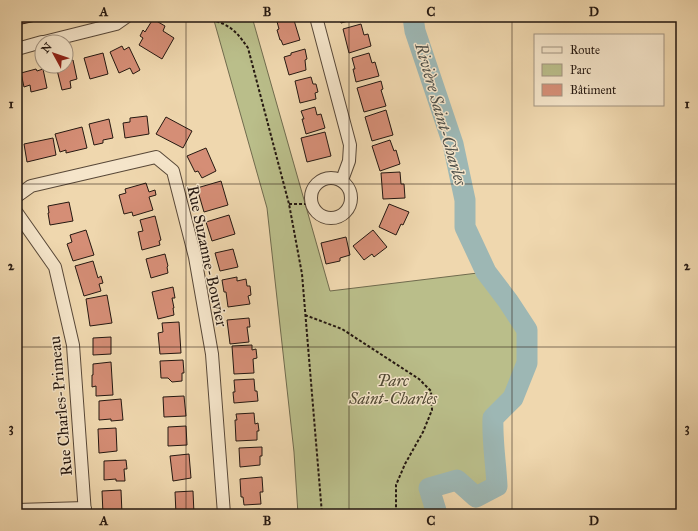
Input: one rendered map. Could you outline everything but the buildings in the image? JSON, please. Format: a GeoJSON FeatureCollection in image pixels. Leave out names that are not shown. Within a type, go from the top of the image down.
{"type":"FeatureCollection","features":[{"type":"Feature","properties":{"kind":"street"},"geometry":{"type":"LineString","coordinates":[[74,34],[116,24],[126,17]]}},
{"type":"Feature","properties":{"kind":"street"},"geometry":{"type":"LineString","coordinates":[[316,17],[350,144],[349,161],[342,180]]}},
{"type":"Feature","properties":{"kind":"street"},"geometry":{"type":"LineString","coordinates":[[17,48],[34,44]]}},
{"type":"Feature","properties":{"kind":"street","name":"Rue Suzanne-Bouvier"},"geometry":{"type":"LineString","coordinates":[[17,196],[31,186],[156,157],[173,171],[195,256],[212,354],[224,514]]}},
{"type":"Feature","properties":{"kind":"street"},"geometry":{"type":"LineString","coordinates":[[328,177],[335,177],[342,180],[347,184],[352,196],[348,209],[344,214],[338,217],[325,217],[319,214],[314,209],[312,204],[312,190],[322,179],[328,177]]}},
{"type":"Feature","properties":{"kind":"street","name":"Rue Charles-Primeau"},"geometry":{"type":"LineString","coordinates":[[17,214],[55,266],[73,345],[85,511]]}},
{"type":"Feature","properties":{"kind":"street"},"geometry":{"type":"LineString","coordinates":[[17,510],[85,511]]}},
{"type":"Feature","properties":{"kind":"path"},"geometry":{"type":"LineString","coordinates":[[202,17],[226,24],[240,36],[248,48],[289,204],[302,274],[322,514]]}},
{"type":"Feature","properties":{"kind":"path"},"geometry":{"type":"LineString","coordinates":[[289,204],[312,204]]}},
{"type":"Feature","properties":{"kind":"path"},"geometry":{"type":"LineString","coordinates":[[305,315],[342,329],[419,379],[431,391],[432,410],[423,432],[405,464],[396,485],[396,514]]}},
{"type":"Feature","properties":{"kind":"green space","name":"Parc Saint-Charles"},"geometry":{"type":"Polygon","coordinates":[[[213,17],[252,17],[330,291],[486,272],[508,301],[527,330],[527,363],[513,398],[493,418],[497,486],[476,497],[457,480],[429,488],[437,514],[298,514],[294,452],[267,208],[213,17]]]}},
{"type":"Feature","properties":{"kind":"waterway","name":"Rivière Saint-Charles"},"geometry":{"type":"LineString","coordinates":[[413,17],[415,31],[453,144],[465,200],[465,227],[486,272],[508,301],[527,330],[527,363],[513,398],[493,418],[497,486],[476,497],[457,480],[429,488],[437,514]]}}]}
